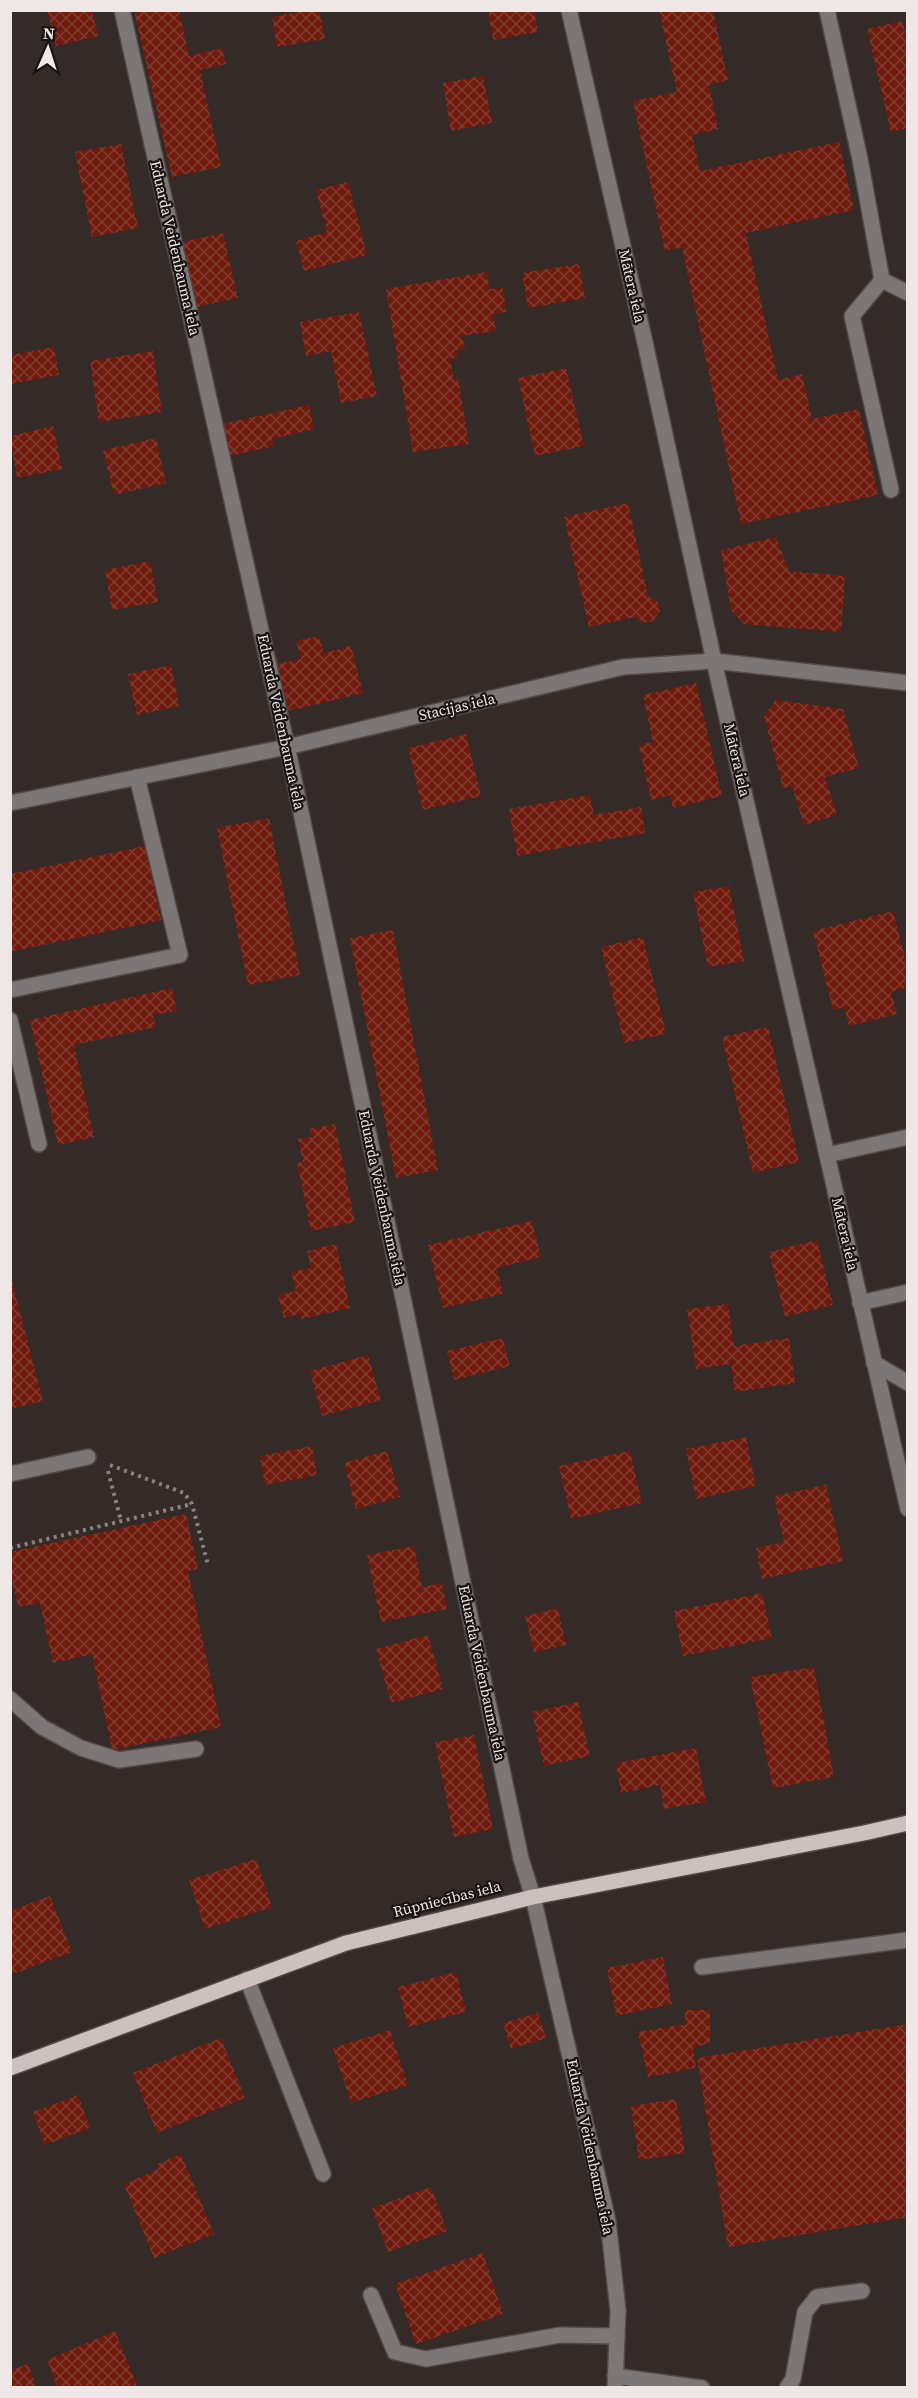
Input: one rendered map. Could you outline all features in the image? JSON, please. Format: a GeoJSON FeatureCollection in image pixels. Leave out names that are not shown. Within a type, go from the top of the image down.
{"type":"FeatureCollection","features":[{"type":"Feature","properties":{"kind":"main road","name":"Rūpniecības iela"},"geometry":{"type":"LineString","coordinates":[[10,2068],[346,1943],[533,1897],[908,1823]]}},
{"type":"Feature","properties":{"kind":"street","name":"Eduarda Veidenbauma iela"},"geometry":{"type":"LineString","coordinates":[[122,10],[287,747],[521,1859],[533,1897],[608,2221],[618,2310],[615,2382]]}},
{"type":"Feature","properties":{"kind":"street","name":"Mātera iela"},"geometry":{"type":"LineString","coordinates":[[569,10],[644,335],[714,661],[908,1509]]}},
{"type":"Feature","properties":{"kind":"street"},"geometry":{"type":"LineString","coordinates":[[827,10],[860,159],[882,280]]}},
{"type":"Feature","properties":{"kind":"street"},"geometry":{"type":"LineString","coordinates":[[882,280],[908,293]]}},
{"type":"Feature","properties":{"kind":"street"},"geometry":{"type":"LineString","coordinates":[[882,280],[852,316],[891,490]]}},
{"type":"Feature","properties":{"kind":"street","name":"Stacijas iela"},"geometry":{"type":"LineString","coordinates":[[10,803],[287,747],[623,667],[714,661],[908,683]]}},
{"type":"Feature","properties":{"kind":"street"},"geometry":{"type":"LineString","coordinates":[[10,990],[180,955],[137,777]]}},
{"type":"Feature","properties":{"kind":"street"},"geometry":{"type":"LineString","coordinates":[[10,1020],[39,1144]]}},
{"type":"Feature","properties":{"kind":"street"},"geometry":{"type":"LineString","coordinates":[[827,1155],[908,1137]]}},
{"type":"Feature","properties":{"kind":"street"},"geometry":{"type":"LineString","coordinates":[[860,1303],[908,1292]]}},
{"type":"Feature","properties":{"kind":"street"},"geometry":{"type":"LineString","coordinates":[[874,1363],[908,1383]]}},
{"type":"Feature","properties":{"kind":"street"},"geometry":{"type":"LineString","coordinates":[[10,1474],[88,1457]]}},
{"type":"Feature","properties":{"kind":"street"},"geometry":{"type":"LineString","coordinates":[[10,1699],[42,1727],[81,1748],[119,1760],[196,1749]]}},
{"type":"Feature","properties":{"kind":"street"},"geometry":{"type":"LineString","coordinates":[[702,1968],[908,1940]]}},
{"type":"Feature","properties":{"kind":"street"},"geometry":{"type":"LineString","coordinates":[[247,1979],[323,2174]]}},
{"type":"Feature","properties":{"kind":"street"},"geometry":{"type":"LineString","coordinates":[[787,2388],[793,2379],[805,2312],[817,2297],[862,2291]]}},
{"type":"Feature","properties":{"kind":"street"},"geometry":{"type":"LineString","coordinates":[[371,2295],[395,2352],[426,2359],[560,2335],[616,2336]]}},
{"type":"Feature","properties":{"kind":"street"},"geometry":{"type":"LineString","coordinates":[[615,2382],[702,2388]]}},
{"type":"Feature","properties":{"kind":"path"},"geometry":{"type":"LineString","coordinates":[[121,1521],[106,1464],[184,1493],[192,1504],[208,1565]]}},
{"type":"Feature","properties":{"kind":"path"},"geometry":{"type":"LineString","coordinates":[[10,1548],[192,1504]]}},
{"type":"Feature","properties":{"kind":"building"},"geometry":{"type":"Polygon","coordinates":[[[47,10],[92,10],[98,36],[56,46],[47,10]]]}},
{"type":"Feature","properties":{"kind":"building"},"geometry":{"type":"Polygon","coordinates":[[[134,10],[179,10],[189,56],[222,48],[226,64],[200,70],[221,167],[172,177],[134,10]]]}},
{"type":"Feature","properties":{"kind":"building"},"geometry":{"type":"Polygon","coordinates":[[[319,10],[325,39],[277,47],[272,17],[319,10]]]}},
{"type":"Feature","properties":{"kind":"building"},"geometry":{"type":"Polygon","coordinates":[[[488,10],[534,10],[538,32],[493,40],[488,10]]]}},
{"type":"Feature","properties":{"kind":"building"},"geometry":{"type":"Polygon","coordinates":[[[659,10],[713,10],[728,80],[709,85],[718,129],[692,135],[700,171],[839,142],[854,210],[746,233],[778,380],[802,374],[812,419],[859,409],[878,495],[741,524],[682,247],[665,251],[633,101],[677,92],[659,10]]]}},
{"type":"Feature","properties":{"kind":"building"},"geometry":{"type":"Polygon","coordinates":[[[902,21],[908,43],[908,128],[891,132],[867,29],[902,21]]]}},
{"type":"Feature","properties":{"kind":"building"},"geometry":{"type":"Polygon","coordinates":[[[483,76],[492,123],[451,131],[443,83],[483,76]]]}},
{"type":"Feature","properties":{"kind":"building"},"geometry":{"type":"Polygon","coordinates":[[[121,144],[138,228],[92,237],[75,152],[121,144]]]}},
{"type":"Feature","properties":{"kind":"building"},"geometry":{"type":"Polygon","coordinates":[[[348,182],[367,255],[304,271],[296,241],[327,232],[316,190],[348,182]]]}},
{"type":"Feature","properties":{"kind":"building"},"geometry":{"type":"Polygon","coordinates":[[[223,233],[238,298],[196,307],[182,242],[223,233]]]}},
{"type":"Feature","properties":{"kind":"building"},"geometry":{"type":"Polygon","coordinates":[[[579,264],[585,298],[528,308],[522,273],[579,264]]]}},
{"type":"Feature","properties":{"kind":"building"},"geometry":{"type":"Polygon","coordinates":[[[487,272],[489,289],[503,288],[506,312],[493,314],[496,331],[462,336],[465,349],[457,350],[458,357],[450,359],[454,379],[458,378],[469,444],[413,452],[386,289],[487,272]]]}},
{"type":"Feature","properties":{"kind":"building"},"geometry":{"type":"Polygon","coordinates":[[[359,312],[377,396],[341,403],[331,351],[306,356],[300,322],[359,312]]]}},
{"type":"Feature","properties":{"kind":"building"},"geometry":{"type":"Polygon","coordinates":[[[54,347],[59,375],[10,384],[10,355],[54,347]]]}},
{"type":"Feature","properties":{"kind":"building"},"geometry":{"type":"Polygon","coordinates":[[[153,351],[162,412],[99,422],[90,361],[153,351]]]}},
{"type":"Feature","properties":{"kind":"building"},"geometry":{"type":"Polygon","coordinates":[[[566,368],[584,446],[535,456],[518,378],[566,368]]]}},
{"type":"Feature","properties":{"kind":"building"},"geometry":{"type":"Polygon","coordinates":[[[309,405],[314,429],[272,439],[274,446],[229,456],[222,424],[309,405]]]}},
{"type":"Feature","properties":{"kind":"building"},"geometry":{"type":"Polygon","coordinates":[[[53,426],[62,469],[17,478],[10,436],[53,426]]]}},
{"type":"Feature","properties":{"kind":"building"},"geometry":{"type":"Polygon","coordinates":[[[156,438],[166,483],[114,495],[103,450],[156,438]]]}},
{"type":"Feature","properties":{"kind":"building"},"geometry":{"type":"Polygon","coordinates":[[[628,503],[648,596],[658,601],[660,611],[653,621],[643,623],[635,617],[589,627],[564,517],[628,503]]]}},
{"type":"Feature","properties":{"kind":"building"},"geometry":{"type":"Polygon","coordinates":[[[776,537],[789,571],[845,576],[841,632],[744,624],[731,610],[721,550],[776,537]]]}},
{"type":"Feature","properties":{"kind":"building"},"geometry":{"type":"Polygon","coordinates":[[[150,561],[158,602],[112,610],[105,570],[150,561]]]}},
{"type":"Feature","properties":{"kind":"building"},"geometry":{"type":"Polygon","coordinates":[[[319,636],[324,653],[351,646],[363,693],[289,711],[277,664],[301,659],[296,641],[319,636]]]}},
{"type":"Feature","properties":{"kind":"building"},"geometry":{"type":"Polygon","coordinates":[[[171,665],[179,706],[137,715],[128,674],[171,665]]]}},
{"type":"Feature","properties":{"kind":"building"},"geometry":{"type":"Polygon","coordinates":[[[696,683],[722,796],[673,808],[670,795],[651,800],[639,745],[653,742],[643,695],[696,683]]]}},
{"type":"Feature","properties":{"kind":"building"},"geometry":{"type":"Polygon","coordinates":[[[776,700],[843,709],[859,768],[825,777],[837,815],[804,825],[792,786],[783,788],[764,716],[776,700]]]}},
{"type":"Feature","properties":{"kind":"building"},"geometry":{"type":"Polygon","coordinates":[[[466,734],[481,796],[423,810],[408,748],[466,734]]]}},
{"type":"Feature","properties":{"kind":"building"},"geometry":{"type":"Polygon","coordinates":[[[590,795],[594,815],[641,807],[645,833],[517,856],[509,809],[590,795]]]}},
{"type":"Feature","properties":{"kind":"building"},"geometry":{"type":"Polygon","coordinates":[[[269,818],[300,975],[248,985],[217,828],[269,818]]]}},
{"type":"Feature","properties":{"kind":"building"},"geometry":{"type":"Polygon","coordinates":[[[145,846],[161,920],[10,952],[10,874],[145,846]]]}},
{"type":"Feature","properties":{"kind":"building"},"geometry":{"type":"Polygon","coordinates":[[[729,886],[744,961],[708,967],[693,892],[729,886]]]}},
{"type":"Feature","properties":{"kind":"building"},"geometry":{"type":"Polygon","coordinates":[[[893,911],[908,970],[908,987],[891,992],[897,1014],[849,1026],[844,1007],[833,1010],[813,931],[893,911]]]}},
{"type":"Feature","properties":{"kind":"building"},"geometry":{"type":"Polygon","coordinates":[[[393,930],[438,1170],[396,1178],[350,938],[393,930]]]}},
{"type":"Feature","properties":{"kind":"building"},"geometry":{"type":"Polygon","coordinates":[[[643,937],[666,1034],[624,1043],[601,947],[643,937]]]}},
{"type":"Feature","properties":{"kind":"building"},"geometry":{"type":"Polygon","coordinates":[[[172,988],[177,1011],[153,1015],[156,1027],[74,1045],[94,1137],[58,1145],[30,1020],[172,988]]]}},
{"type":"Feature","properties":{"kind":"building"},"geometry":{"type":"Polygon","coordinates":[[[768,1027],[799,1162],[753,1173],[722,1037],[768,1027]]]}},
{"type":"Feature","properties":{"kind":"building"},"geometry":{"type":"Polygon","coordinates":[[[335,1124],[355,1222],[311,1231],[297,1163],[303,1162],[298,1139],[311,1137],[310,1129],[335,1124]]]}},
{"type":"Feature","properties":{"kind":"building"},"geometry":{"type":"Polygon","coordinates":[[[532,1221],[541,1257],[497,1268],[503,1294],[443,1308],[428,1245],[532,1221]]]}},
{"type":"Feature","properties":{"kind":"building"},"geometry":{"type":"Polygon","coordinates":[[[817,1240],[833,1305],[785,1317],[769,1252],[817,1240]]]}},
{"type":"Feature","properties":{"kind":"building"},"geometry":{"type":"Polygon","coordinates":[[[336,1244],[350,1308],[301,1319],[300,1314],[284,1318],[278,1295],[296,1291],[291,1272],[311,1268],[307,1251],[336,1244]]]}},
{"type":"Feature","properties":{"kind":"building"},"geometry":{"type":"Polygon","coordinates":[[[10,1274],[43,1401],[10,1409],[10,1274]]]}},
{"type":"Feature","properties":{"kind":"building"},"geometry":{"type":"Polygon","coordinates":[[[728,1304],[734,1346],[789,1338],[795,1383],[735,1392],[731,1364],[696,1369],[687,1309],[728,1304]]]}},
{"type":"Feature","properties":{"kind":"building"},"geometry":{"type":"Polygon","coordinates":[[[503,1338],[510,1366],[454,1380],[447,1351],[503,1338]]]}},
{"type":"Feature","properties":{"kind":"building"},"geometry":{"type":"Polygon","coordinates":[[[368,1355],[381,1400],[322,1416],[310,1371],[368,1355]]]}},
{"type":"Feature","properties":{"kind":"building"},"geometry":{"type":"Polygon","coordinates":[[[746,1437],[756,1486],[696,1499],[686,1449],[746,1437]]]}},
{"type":"Feature","properties":{"kind":"building"},"geometry":{"type":"Polygon","coordinates":[[[312,1446],[317,1475],[265,1485],[260,1456],[312,1446]]]}},
{"type":"Feature","properties":{"kind":"building"},"geometry":{"type":"Polygon","coordinates":[[[387,1451],[400,1497],[356,1509],[344,1463],[387,1451]]]}},
{"type":"Feature","properties":{"kind":"building"},"geometry":{"type":"Polygon","coordinates":[[[630,1451],[642,1503],[571,1519],[559,1466],[630,1451]]]}},
{"type":"Feature","properties":{"kind":"building"},"geometry":{"type":"Polygon","coordinates":[[[826,1485],[843,1561],[762,1579],[756,1548],[784,1542],[774,1496],[826,1485]]]}},
{"type":"Feature","properties":{"kind":"building"},"geometry":{"type":"Polygon","coordinates":[[[186,1514],[198,1569],[188,1571],[221,1727],[112,1750],[92,1654],[53,1663],[40,1603],[18,1607],[10,1571],[10,1552],[186,1514]]]}},
{"type":"Feature","properties":{"kind":"building"},"geometry":{"type":"Polygon","coordinates":[[[414,1546],[422,1587],[442,1583],[447,1609],[381,1622],[367,1555],[414,1546]]]}},
{"type":"Feature","properties":{"kind":"building"},"geometry":{"type":"Polygon","coordinates":[[[762,1593],[772,1638],[683,1656],[674,1611],[762,1593]]]}},
{"type":"Feature","properties":{"kind":"building"},"geometry":{"type":"Polygon","coordinates":[[[558,1608],[566,1645],[534,1652],[525,1616],[558,1608]]]}},
{"type":"Feature","properties":{"kind":"building"},"geometry":{"type":"Polygon","coordinates":[[[428,1635],[443,1689],[391,1703],[376,1649],[428,1635]]]}},
{"type":"Feature","properties":{"kind":"building"},"geometry":{"type":"Polygon","coordinates":[[[814,1667],[834,1777],[773,1788],[750,1677],[814,1667]]]}},
{"type":"Feature","properties":{"kind":"building"},"geometry":{"type":"Polygon","coordinates":[[[578,1702],[590,1756],[544,1766],[532,1712],[578,1702]]]}},
{"type":"Feature","properties":{"kind":"building"},"geometry":{"type":"Polygon","coordinates":[[[474,1735],[493,1829],[454,1837],[435,1742],[474,1735]]]}},
{"type":"Feature","properties":{"kind":"building"},"geometry":{"type":"Polygon","coordinates":[[[696,1748],[706,1802],[664,1809],[660,1785],[621,1793],[616,1763],[696,1748]]]}},
{"type":"Feature","properties":{"kind":"building"},"geometry":{"type":"Polygon","coordinates":[[[256,1859],[272,1907],[205,1929],[189,1880],[256,1859]]]}},
{"type":"Feature","properties":{"kind":"building"},"geometry":{"type":"Polygon","coordinates":[[[50,1896],[72,1952],[10,1975],[10,1911],[50,1896]]]}},
{"type":"Feature","properties":{"kind":"building"},"geometry":{"type":"Polygon","coordinates":[[[663,1957],[672,2004],[616,2016],[607,1968],[663,1957]]]}},
{"type":"Feature","properties":{"kind":"building"},"geometry":{"type":"Polygon","coordinates":[[[456,1972],[466,2012],[408,2027],[398,1987],[456,1972]]]}},
{"type":"Feature","properties":{"kind":"building"},"geometry":{"type":"Polygon","coordinates":[[[685,2010],[710,2010],[710,2043],[693,2048],[696,2068],[648,2077],[638,2032],[685,2024],[685,2010]]]}},
{"type":"Feature","properties":{"kind":"building"},"geometry":{"type":"Polygon","coordinates":[[[538,2013],[546,2038],[511,2049],[503,2023],[538,2013]]]}},
{"type":"Feature","properties":{"kind":"building"},"geometry":{"type":"Polygon","coordinates":[[[908,2024],[908,2217],[728,2247],[697,2058],[908,2024]]]}},
{"type":"Feature","properties":{"kind":"building"},"geometry":{"type":"Polygon","coordinates":[[[390,2030],[408,2085],[351,2103],[333,2048],[390,2030]]]}},
{"type":"Feature","properties":{"kind":"building"},"geometry":{"type":"Polygon","coordinates":[[[221,2038],[245,2098],[157,2133],[133,2073],[221,2038]]]}},
{"type":"Feature","properties":{"kind":"building"},"geometry":{"type":"Polygon","coordinates":[[[78,2095],[90,2128],[45,2145],[33,2112],[78,2095]]]}},
{"type":"Feature","properties":{"kind":"building"},"geometry":{"type":"Polygon","coordinates":[[[676,2099],[685,2153],[639,2160],[631,2106],[676,2099]]]}},
{"type":"Feature","properties":{"kind":"building"},"geometry":{"type":"Polygon","coordinates":[[[181,2154],[214,2234],[154,2258],[124,2184],[159,2169],[157,2164],[181,2154]]]}},
{"type":"Feature","properties":{"kind":"building"},"geometry":{"type":"Polygon","coordinates":[[[431,2187],[447,2231],[388,2252],[372,2208],[431,2187]]]}},
{"type":"Feature","properties":{"kind":"building"},"geometry":{"type":"Polygon","coordinates":[[[483,2253],[503,2314],[416,2344],[395,2284],[483,2253]]]}},
{"type":"Feature","properties":{"kind":"building"},"geometry":{"type":"Polygon","coordinates":[[[115,2331],[138,2388],[58,2388],[47,2360],[115,2331]]]}},
{"type":"Feature","properties":{"kind":"building"},"geometry":{"type":"Polygon","coordinates":[[[28,2364],[37,2388],[10,2388],[10,2371],[28,2364]]]}}]}
